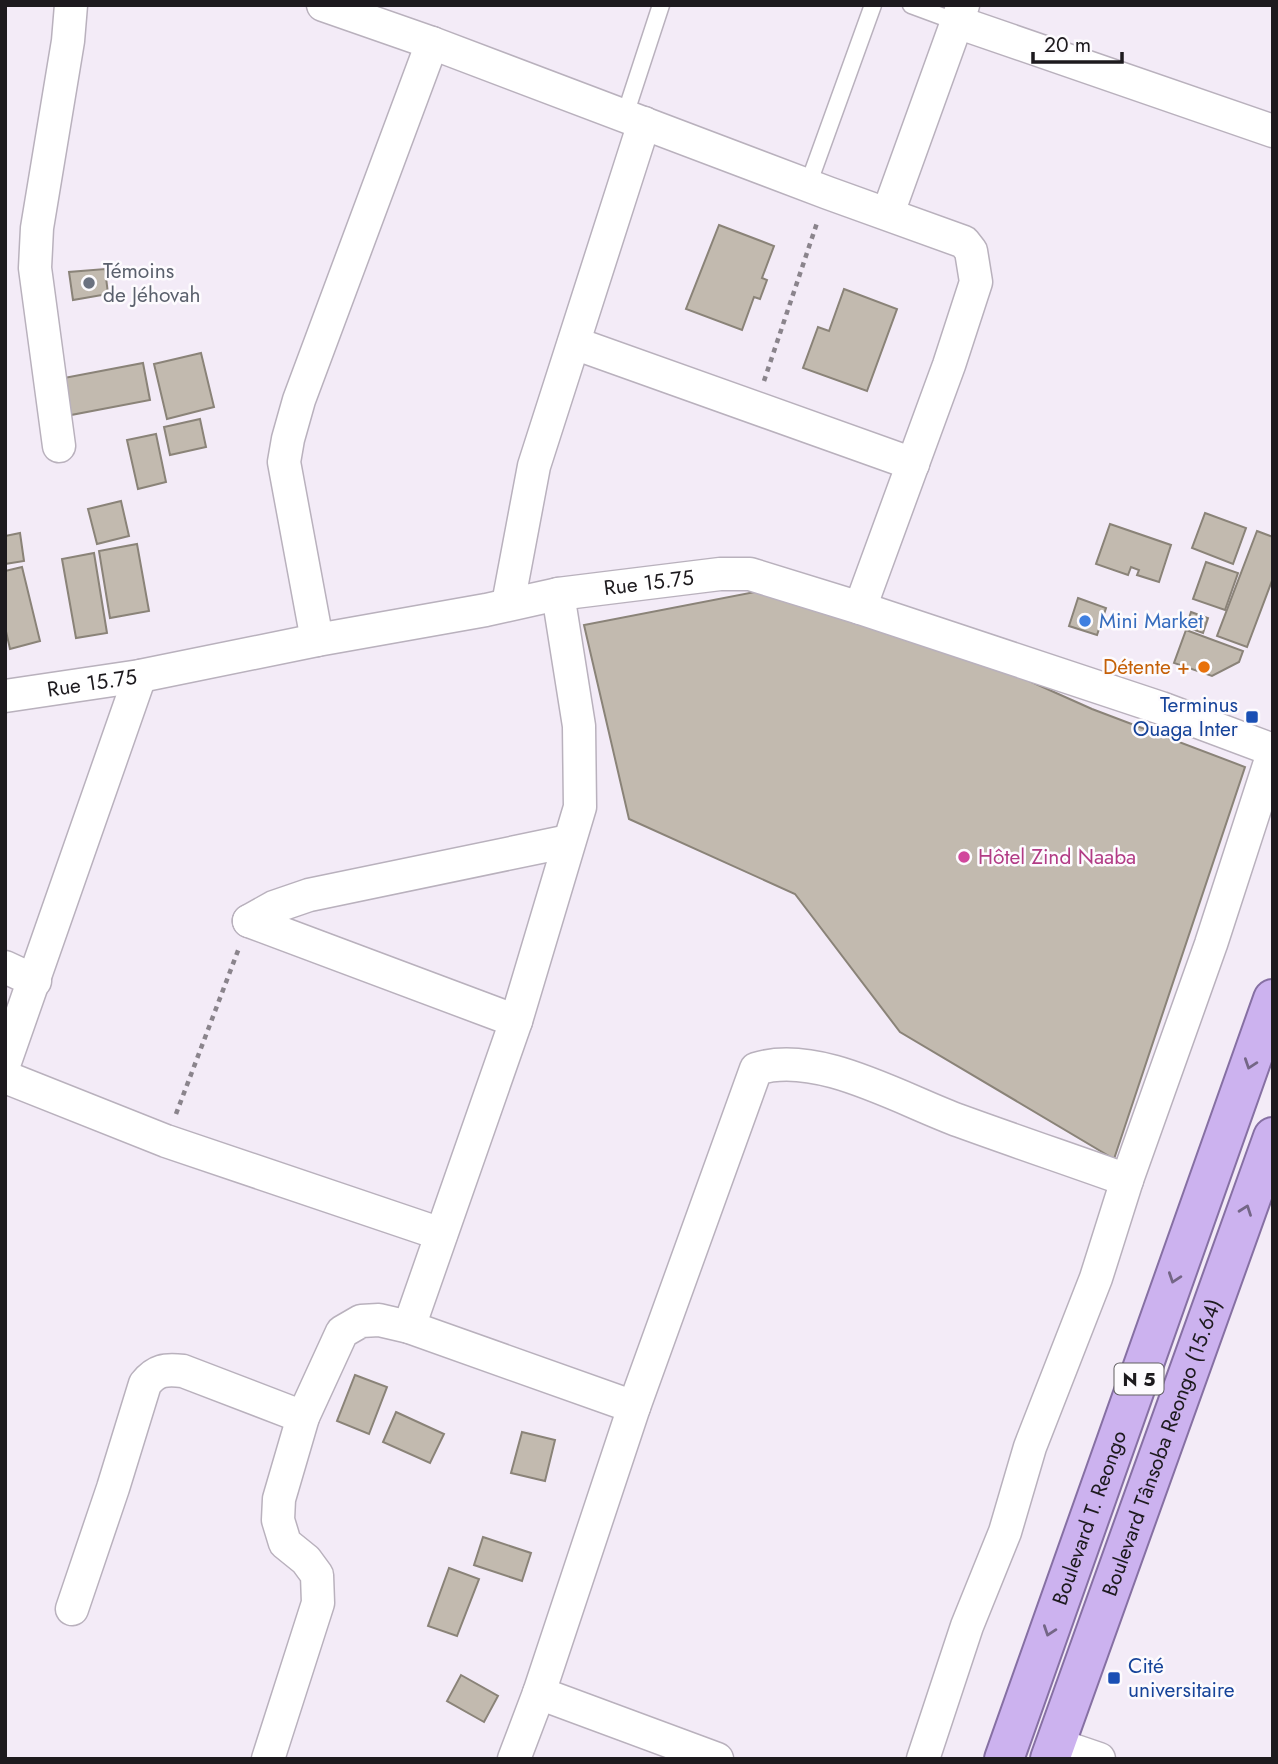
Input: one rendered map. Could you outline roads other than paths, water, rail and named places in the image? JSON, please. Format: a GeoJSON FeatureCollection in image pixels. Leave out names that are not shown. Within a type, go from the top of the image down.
{"type":"FeatureCollection","features":[{"type":"Feature","properties":{"kind":"highway","name":"Boulevard T. Reongo"},"geometry":{"type":"LineString","coordinates":[[1004,1759],[1273,999]]}},
{"type":"Feature","properties":{"kind":"highway","name":"Boulevard Tânsoba Reongo (15.64)"},"geometry":{"type":"LineString","coordinates":[[1052,1751],[1269,1160]]}},
{"type":"Feature","properties":{"kind":"street"},"geometry":{"type":"LineString","coordinates":[[59,446],[35,268],[37,228],[68,41],[71,5]]}},
{"type":"Feature","properties":{"kind":"street"},"geometry":{"type":"LineString","coordinates":[[323,5],[432,43],[964,242],[971,251],[976,282],[949,365],[860,608]]}},
{"type":"Feature","properties":{"kind":"street"},"geometry":{"type":"LineString","coordinates":[[888,213],[960,14],[1273,131]]}},
{"type":"Feature","properties":{"kind":"street"},"geometry":{"type":"LineString","coordinates":[[317,640],[284,462],[288,439],[299,400],[432,43]]}},
{"type":"Feature","properties":{"kind":"street"},"geometry":{"type":"LineString","coordinates":[[508,604],[534,466],[574,344],[635,119]]}},
{"type":"Feature","properties":{"kind":"street"},"geometry":{"type":"LineString","coordinates":[[574,344],[913,464]]}},
{"type":"Feature","properties":{"kind":"street","name":"Rue 15.75"},"geometry":{"type":"LineString","coordinates":[[5,696],[140,676],[558,594],[720,574],[750,574],[1161,708],[1273,752]]}},
{"type":"Feature","properties":{"kind":"street"},"geometry":{"type":"LineString","coordinates":[[409,1327],[516,1021],[580,807],[579,726],[558,594]]}},
{"type":"Feature","properties":{"kind":"street"},"geometry":{"type":"LineString","coordinates":[[5,1062],[36,981],[140,676]]}},
{"type":"Feature","properties":{"kind":"street"},"geometry":{"type":"LineString","coordinates":[[923,1759],[967,1626],[1004,1532],[1030,1447],[1096,1278],[1127,1180],[1212,944],[1273,752]]}},
{"type":"Feature","properties":{"kind":"street"},"geometry":{"type":"LineString","coordinates":[[516,1021],[249,921],[274,907],[309,895],[569,841]]}},
{"type":"Feature","properties":{"kind":"street"},"geometry":{"type":"LineString","coordinates":[[5,967],[36,981]]}},
{"type":"Feature","properties":{"kind":"street"},"geometry":{"type":"LineString","coordinates":[[513,1759],[539,1693],[634,1407],[756,1069],[774,1063],[839,1074],[1127,1180]]}},
{"type":"Feature","properties":{"kind":"street"},"geometry":{"type":"LineString","coordinates":[[5,1077],[166,1141],[441,1234]]}},
{"type":"Feature","properties":{"kind":"street"},"geometry":{"type":"LineString","coordinates":[[268,1759],[318,1603],[317,1575],[306,1560],[285,1543],[278,1520],[279,1499],[303,1418],[342,1332],[361,1321],[379,1320],[409,1327],[634,1407]]}},
{"type":"Feature","properties":{"kind":"street"},"geometry":{"type":"LineString","coordinates":[[72,1609],[145,1384],[153,1373],[167,1369],[183,1371],[303,1418]]}},
{"type":"Feature","properties":{"kind":"street"},"geometry":{"type":"LineString","coordinates":[[539,1693],[717,1759]]}},
{"type":"Feature","properties":{"kind":"street"},"geometry":{"type":"LineString","coordinates":[[1052,1751],[1099,1759]]}},
{"type":"Feature","properties":{"kind":"lane"},"geometry":{"type":"LineString","coordinates":[[635,119],[662,5]]}},
{"type":"Feature","properties":{"kind":"lane"},"geometry":{"type":"LineString","coordinates":[[818,189],[873,5]]}},
{"type":"Feature","properties":{"kind":"lane"},"geometry":{"type":"LineString","coordinates":[[911,5],[960,14]]}},
{"type":"Feature","properties":{"kind":"place","name":"Témoins de Jéhovah"},"geometry":{"type":"Point","coordinates":[89,283]}},
{"type":"Feature","properties":{"kind":"place","name":"Mini Market"},"geometry":{"type":"Point","coordinates":[1085,621]}},
{"type":"Feature","properties":{"kind":"place","name":"Détente +"},"geometry":{"type":"Point","coordinates":[1204,667]}},
{"type":"Feature","properties":{"kind":"place","name":"Terminus Ouaga Inter"},"geometry":{"type":"Point","coordinates":[1252,717]}},
{"type":"Feature","properties":{"kind":"place","name":"Hôtel Zind Naaba"},"geometry":{"type":"Point","coordinates":[964,857]}},
{"type":"Feature","properties":{"kind":"place","name":"Cité universitaire"},"geometry":{"type":"Point","coordinates":[1114,1678]}}]}
